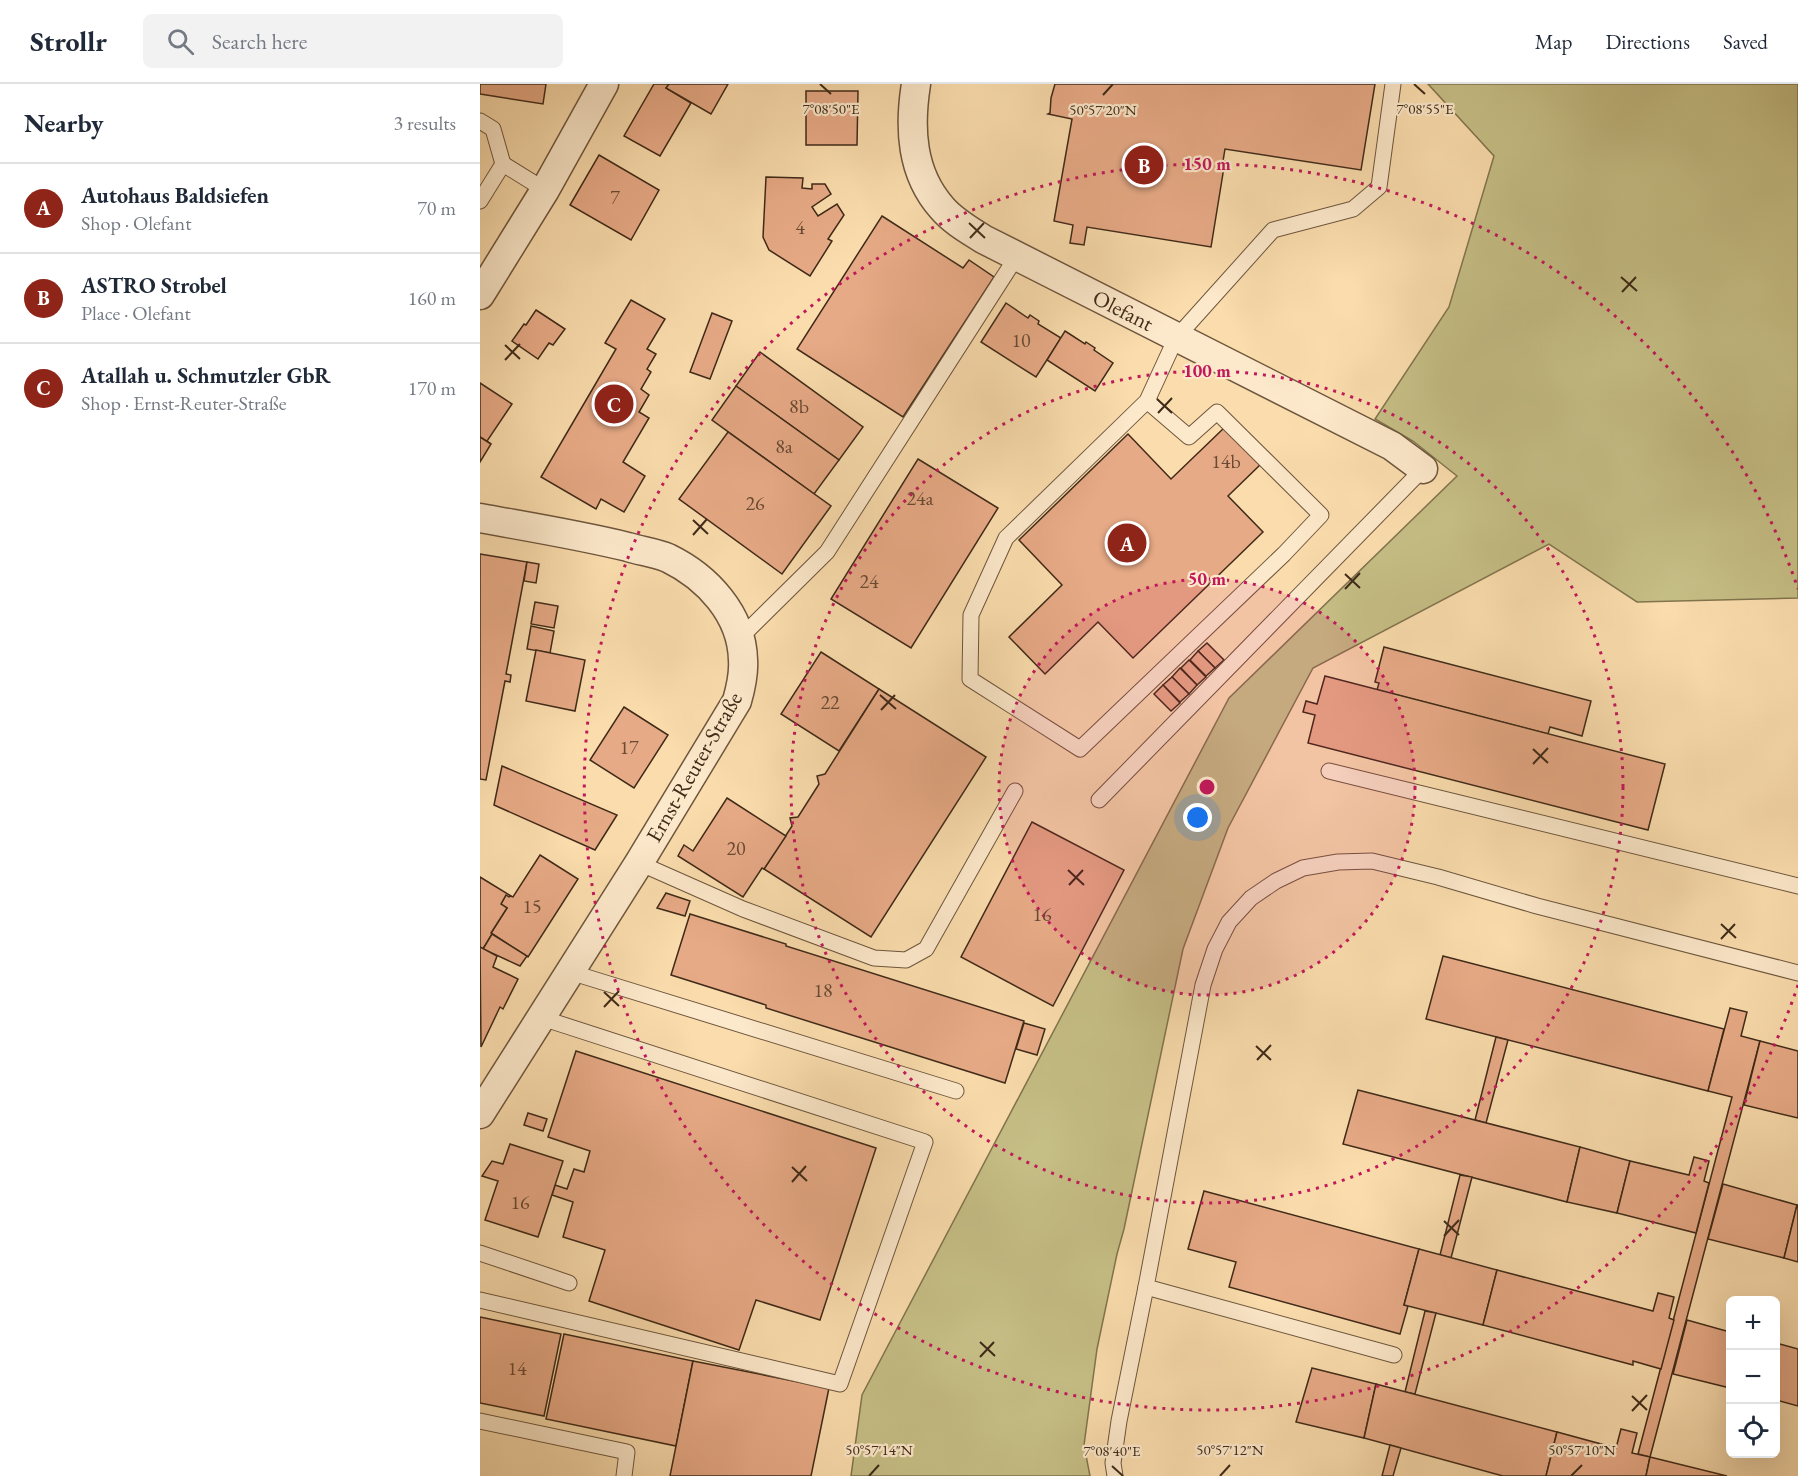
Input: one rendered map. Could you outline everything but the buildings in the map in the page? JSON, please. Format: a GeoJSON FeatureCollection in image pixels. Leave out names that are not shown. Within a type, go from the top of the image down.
{"type":"FeatureCollection","features":[{"type":"Feature","properties":{"kind":"street"},"geometry":{"type":"LineString","coordinates":[[480,295],[545,190],[604,84]]}},
{"type":"Feature","properties":{"kind":"street","name":"Olefant"},"geometry":{"type":"LineString","coordinates":[[916,84],[912,125],[913,148],[920,172],[929,190],[943,209],[960,224],[983,239],[1392,446],[1423,469]]}},
{"type":"Feature","properties":{"kind":"street","name":"Ernst-Reuter-Straße"},"geometry":{"type":"LineString","coordinates":[[480,518],[602,541],[665,557],[687,568],[709,587],[726,607],[740,638],[743,660],[742,682],[737,700],[639,863],[480,1114]]}},
{"type":"Feature","properties":{"kind":"lane"},"geometry":{"type":"LineString","coordinates":[[1147,401],[1189,437],[1217,412],[1321,514],[1284,554],[1080,748],[970,679],[971,615],[1006,538],[1147,401],[1176,338],[1273,230],[1353,209],[1379,187],[1393,84]]}},
{"type":"Feature","properties":{"kind":"lane"},"geometry":{"type":"LineString","coordinates":[[480,121],[493,129],[503,164],[545,190]]}},
{"type":"Feature","properties":{"kind":"lane"},"geometry":{"type":"LineString","coordinates":[[480,201],[503,164]]}},
{"type":"Feature","properties":{"kind":"lane"},"geometry":{"type":"LineString","coordinates":[[740,638],[828,552],[1017,256]]}},
{"type":"Feature","properties":{"kind":"lane"},"geometry":{"type":"LineString","coordinates":[[1099,800],[1423,469]]}},
{"type":"Feature","properties":{"kind":"lane"},"geometry":{"type":"LineString","coordinates":[[1329,771],[1798,886]]}},
{"type":"Feature","properties":{"kind":"lane"},"geometry":{"type":"LineString","coordinates":[[639,863],[743,909],[874,958],[906,960],[926,949],[1015,792]]}},
{"type":"Feature","properties":{"kind":"lane"},"geometry":{"type":"LineString","coordinates":[[1115,1476],[1113,1463],[1119,1421],[1203,985],[1215,949],[1229,922],[1251,898],[1276,881],[1303,868],[1338,862],[1372,861],[1438,877],[1536,906],[1798,973]]}},
{"type":"Feature","properties":{"kind":"lane"},"geometry":{"type":"LineString","coordinates":[[570,972],[956,1091]]}},
{"type":"Feature","properties":{"kind":"lane"},"geometry":{"type":"LineString","coordinates":[[480,1300],[840,1384],[926,1142],[542,1018]]}},
{"type":"Feature","properties":{"kind":"lane"},"geometry":{"type":"LineString","coordinates":[[480,1253],[569,1283]]}},
{"type":"Feature","properties":{"kind":"lane"},"geometry":{"type":"LineString","coordinates":[[1146,1287],[1394,1355]]}},
{"type":"Feature","properties":{"kind":"lane"},"geometry":{"type":"LineString","coordinates":[[480,1421],[627,1452],[624,1476]]}},
{"type":"Feature","properties":{"kind":"shaded area"},"geometry":{"type":"Polygon","coordinates":[[[1428,84],[1798,84],[1798,598],[1637,602],[1549,544],[1313,668],[1228,828],[1183,949],[1097,1349],[1084,1445],[1090,1476],[851,1476],[862,1395],[1229,698],[1457,476],[1413,441],[1375,419],[1449,307],[1494,156],[1428,84]]]}},
{"type":"Feature","properties":{"kind":"place","name":"ASTRO Strobel"},"geometry":{"type":"Point","coordinates":[1144,165]}},
{"type":"Feature","properties":{"kind":"place","name":"Atallah u. Schmutzler GbR"},"geometry":{"type":"Point","coordinates":[614,404]}},
{"type":"Feature","properties":{"kind":"place","name":"Autohaus Baldsiefen"},"geometry":{"type":"Point","coordinates":[1127,543]}}]}
